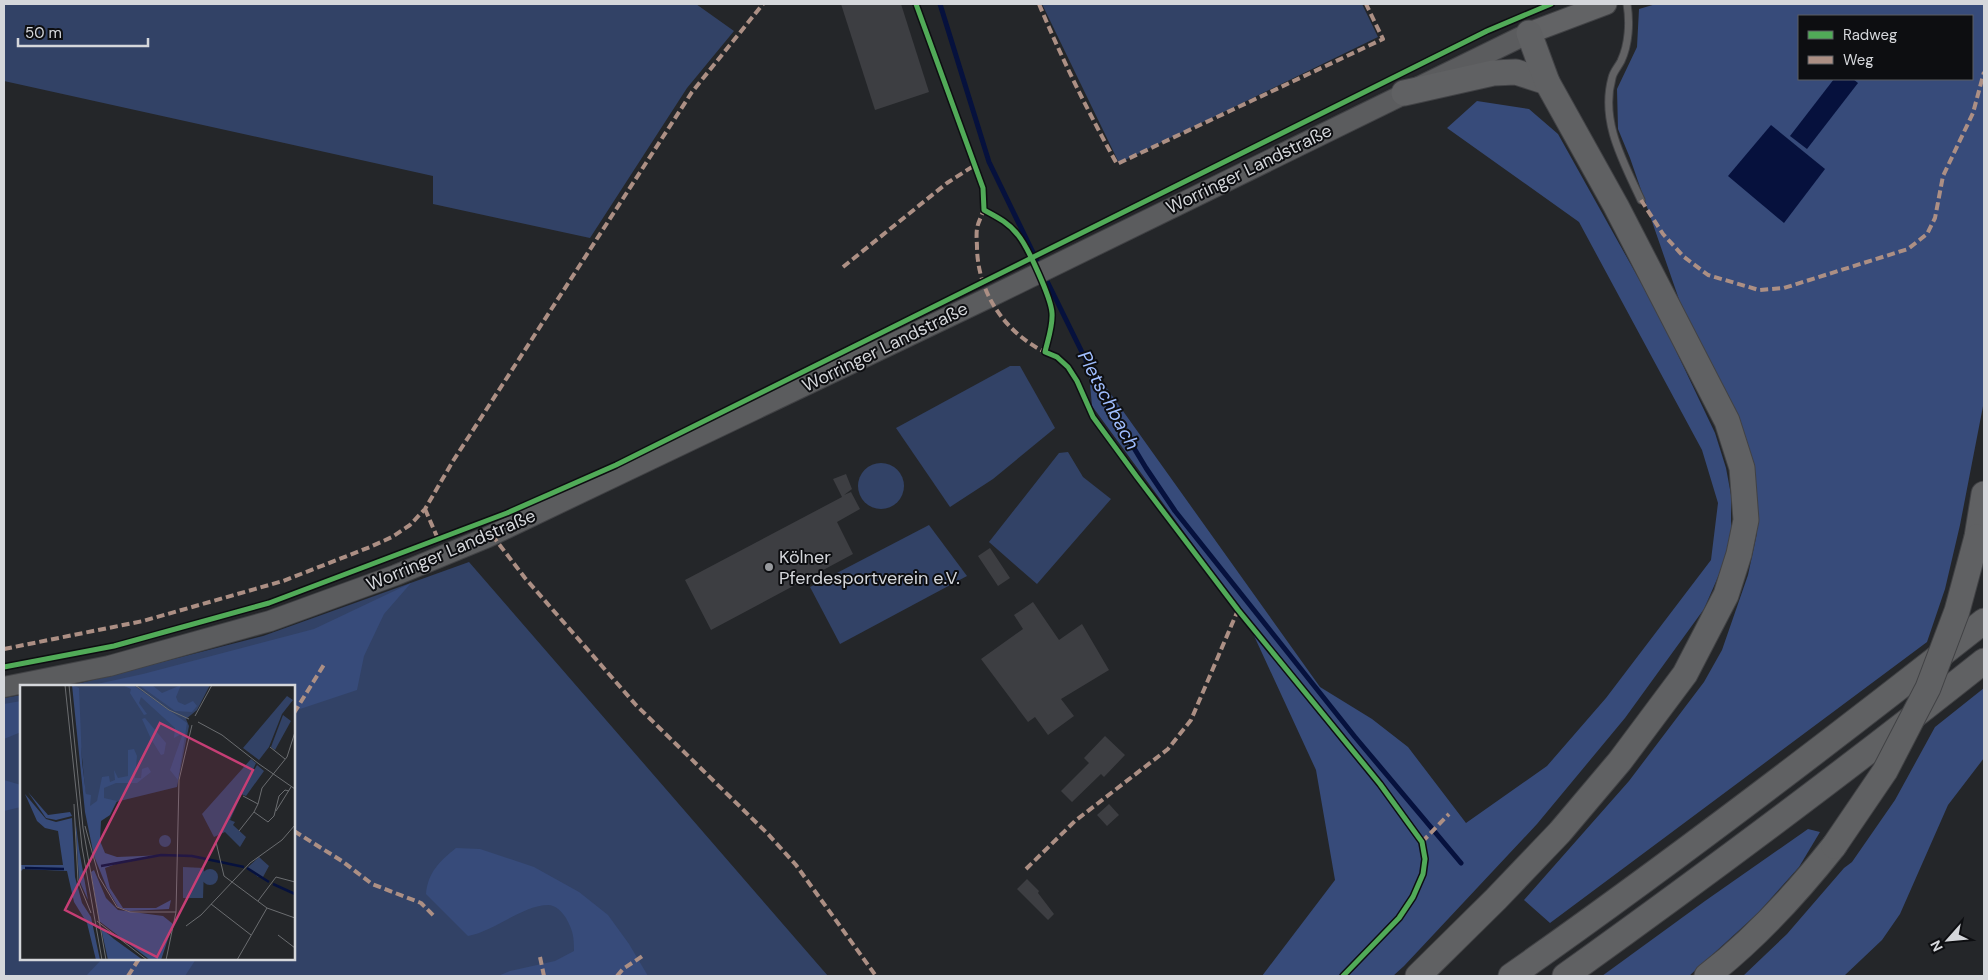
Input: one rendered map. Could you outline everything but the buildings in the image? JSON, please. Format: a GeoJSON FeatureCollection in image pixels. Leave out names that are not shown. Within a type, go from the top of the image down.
{"type":"FeatureCollection","features":[{"type":"Feature","properties":{"kind":"highway"},"geometry":{"type":"LineString","coordinates":[[1418,976],[1560,832],[1620,761],[1684,674],[1726,595],[1739,554],[1746,520],[1742,468],[1727,421],[1616,206],[1547,82],[1529,33]]}},
{"type":"Feature","properties":{"kind":"highway"},"geometry":{"type":"LineString","coordinates":[[1404,93],[1493,73],[1516,72],[1547,82]]}},
{"type":"Feature","properties":{"kind":"highway"},"geometry":{"type":"LineString","coordinates":[[1707,976],[1728,960],[1772,920],[1803,886],[1834,846],[1885,771],[1928,688],[1957,611],[1977,537],[1984,494]]}},
{"type":"Feature","properties":{"kind":"highway"},"geometry":{"type":"LineString","coordinates":[[1511,976],[1681,854],[1866,714],[1984,621]]}},
{"type":"Feature","properties":{"kind":"highway"},"geometry":{"type":"LineString","coordinates":[[1565,976],[1884,741],[1984,661]]}},
{"type":"Feature","properties":{"kind":"main road","name":"Worringer Landstraße"},"geometry":{"type":"LineString","coordinates":[[4,687],[109,666],[270,621],[396,575],[546,510],[1529,33],[1606,4]]}},
{"type":"Feature","properties":{"kind":"lane"},"geometry":{"type":"LineString","coordinates":[[1627,4],[1628,28],[1621,60],[1612,76],[1608,95],[1608,114],[1614,138],[1641,200]]}},
{"type":"Feature","properties":{"kind":"shaded area"},"geometry":{"type":"Polygon","coordinates":[[[696,4],[734,31],[687,88],[590,238],[433,204],[433,176],[4,81],[4,5],[696,4]]]}},
{"type":"Feature","properties":{"kind":"shaded area"},"geometry":{"type":"Polygon","coordinates":[[[1042,4],[1362,4],[1378,37],[1119,163],[1042,4]]]}},
{"type":"Feature","properties":{"kind":"shaded area"},"geometry":{"type":"Polygon","coordinates":[[[1656,4],[1984,4],[1984,401],[1960,525],[1945,589],[1927,642],[1550,923],[1524,900],[1629,781],[1704,682],[1722,650],[1748,575],[1757,533],[1756,502],[1682,308],[1630,158],[1618,129],[1617,89],[1637,47],[1639,9],[1656,4]]]}},
{"type":"Feature","properties":{"kind":"shaded area"},"geometry":{"type":"Polygon","coordinates":[[[1833,80],[1854,80],[1858,83],[1807,149],[1790,136],[1833,80]]]}},
{"type":"Feature","properties":{"kind":"shaded area"},"geometry":{"type":"Polygon","coordinates":[[[1477,101],[1529,109],[1558,134],[1659,315],[1715,433],[1726,468],[1731,495],[1731,532],[1724,563],[1704,609],[1625,718],[1537,824],[1393,976],[1262,976],[1335,880],[1316,770],[1244,614],[1092,406],[1088,362],[1320,687],[1372,719],[1408,747],[1466,823],[1547,766],[1606,698],[1711,560],[1718,503],[1702,450],[1579,222],[1447,128],[1477,101]]]}},
{"type":"Feature","properties":{"kind":"shaded area"},"geometry":{"type":"Polygon","coordinates":[[[1771,125],[1825,169],[1784,223],[1728,176],[1771,125]]]}},
{"type":"Feature","properties":{"kind":"shaded area"},"geometry":{"type":"Polygon","coordinates":[[[1010,366],[1020,366],[1055,428],[993,479],[950,507],[896,428],[1010,366]]]}},
{"type":"Feature","properties":{"kind":"shaded area"},"geometry":{"type":"Polygon","coordinates":[[[1068,452],[1083,477],[1111,499],[1037,584],[989,542],[1059,453],[1068,452]]]}},
{"type":"Feature","properties":{"kind":"shaded area"},"geometry":{"type":"Polygon","coordinates":[[[876,463],[886,463],[898,469],[903,477],[903,495],[898,503],[890,508],[876,509],[868,506],[861,499],[858,491],[858,481],[861,473],[868,466],[876,463]]]}},
{"type":"Feature","properties":{"kind":"shaded area"},"geometry":{"type":"Polygon","coordinates":[[[929,525],[967,576],[840,644],[810,587],[929,525]]]}},
{"type":"Feature","properties":{"kind":"shaded area"},"geometry":{"type":"Polygon","coordinates":[[[469,562],[828,976],[4,976],[4,698],[20,695],[20,960],[295,960],[295,685],[73,685],[263,636],[469,562]]]}},
{"type":"Feature","properties":{"kind":"shaded area"},"geometry":{"type":"Polygon","coordinates":[[[411,583],[384,614],[364,656],[357,690],[295,711],[295,685],[93,685],[143,674],[314,629],[411,583]]]}},
{"type":"Feature","properties":{"kind":"shaded area"},"geometry":{"type":"Polygon","coordinates":[[[1984,688],[1984,758],[1948,805],[1900,914],[1882,940],[1844,976],[1743,976],[1787,934],[1844,868],[1852,862],[1895,800],[1935,727],[1984,688]]]}},
{"type":"Feature","properties":{"kind":"shaded area"},"geometry":{"type":"Polygon","coordinates":[[[20,701],[20,732],[4,739],[4,704],[20,701]]]}},
{"type":"Feature","properties":{"kind":"shaded area"},"geometry":{"type":"Polygon","coordinates":[[[4,780],[20,785],[20,807],[4,811],[4,780]]]}},
{"type":"Feature","properties":{"kind":"shaded area"},"geometry":{"type":"Polygon","coordinates":[[[1808,829],[1820,832],[1799,867],[1758,913],[1689,976],[1602,976],[1705,901],[1808,829]]]}},
{"type":"Feature","properties":{"kind":"shaded area"},"geometry":{"type":"Polygon","coordinates":[[[456,848],[480,849],[534,867],[579,892],[608,915],[629,944],[648,976],[498,976],[510,971],[555,961],[574,951],[572,930],[561,911],[554,906],[548,905],[529,909],[488,929],[468,936],[426,894],[432,873],[456,848]]]}},
{"type":"Feature","properties":{"kind":"shaded area"},"geometry":{"type":"Polygon","coordinates":[[[101,960],[195,960],[185,976],[86,976],[101,960]]]}},
{"type":"Feature","properties":{"kind":"waterway","name":"Pletschbach"},"geometry":{"type":"LineString","coordinates":[[940,4],[989,162],[1040,267]]}},
{"type":"Feature","properties":{"kind":"waterway","name":"Pletschbach"},"geometry":{"type":"LineString","coordinates":[[1044,275],[1108,405],[1146,468],[1175,511],[1355,737],[1461,863]]}},
{"type":"Feature","properties":{"kind":"marked path"},"geometry":{"type":"LineString","coordinates":[[4,649],[143,621],[283,581],[370,547],[392,537],[410,525],[425,509],[453,461],[692,92],[763,4]]}},
{"type":"Feature","properties":{"kind":"marked path"},"geometry":{"type":"LineString","coordinates":[[1039,4],[1076,85],[1117,164],[1383,39],[1366,4]]}},
{"type":"Feature","properties":{"kind":"marked path"},"geometry":{"type":"LineString","coordinates":[[1641,200],[1663,234],[1684,257],[1708,275],[1759,290],[1784,288],[1908,249],[1927,234],[1935,218],[1943,176],[1973,113],[1984,72]]}},
{"type":"Feature","properties":{"kind":"marked path"},"geometry":{"type":"LineString","coordinates":[[843,267],[947,183],[975,165]]}},
{"type":"Feature","properties":{"kind":"marked path"},"geometry":{"type":"LineString","coordinates":[[984,207],[978,223],[977,248],[983,282],[989,297],[1008,325],[1034,346],[1049,354]]}},
{"type":"Feature","properties":{"kind":"marked path"},"geometry":{"type":"LineString","coordinates":[[425,509],[438,539]]}},
{"type":"Feature","properties":{"kind":"marked path"},"geometry":{"type":"LineString","coordinates":[[492,535],[525,578],[636,705],[767,833],[796,865],[876,976]]}},
{"type":"Feature","properties":{"kind":"marked path"},"geometry":{"type":"LineString","coordinates":[[1026,869],[1075,821],[1168,749],[1191,720],[1238,610]]}},
{"type":"Feature","properties":{"kind":"marked path"},"geometry":{"type":"LineString","coordinates":[[295,711],[325,663]]}},
{"type":"Feature","properties":{"kind":"marked path"},"geometry":{"type":"LineString","coordinates":[[1422,842],[1449,814]]}},
{"type":"Feature","properties":{"kind":"marked path"},"geometry":{"type":"LineString","coordinates":[[295,832],[342,861],[372,884],[421,903],[435,917]]}},
{"type":"Feature","properties":{"kind":"marked path"},"geometry":{"type":"LineString","coordinates":[[617,976],[623,969],[644,955]]}},
{"type":"Feature","properties":{"kind":"marked path"},"geometry":{"type":"LineString","coordinates":[[540,957],[544,976]]}},
{"type":"Feature","properties":{"kind":"marked path"},"geometry":{"type":"LineString","coordinates":[[128,976],[138,960]]}},
{"type":"Feature","properties":{"kind":"cycle path"},"geometry":{"type":"LineString","coordinates":[[916,4],[983,188],[984,210],[1007,224],[1018,235],[1033,261],[1048,296],[1052,318],[1045,352],[1057,357],[1068,367],[1077,381],[1093,417],[1137,477],[1238,610],[1380,784],[1422,842],[1425,859],[1423,874],[1413,897],[1399,918],[1343,976]]}},
{"type":"Feature","properties":{"kind":"cycle path"},"geometry":{"type":"LineString","coordinates":[[4,667],[114,646],[269,603],[507,513],[616,465],[1487,31],[1551,4]]}},
{"type":"Feature","properties":{"kind":"place","name":"Kölner Pferdesportverein e.V."},"geometry":{"type":"Point","coordinates":[769,567]}}]}
